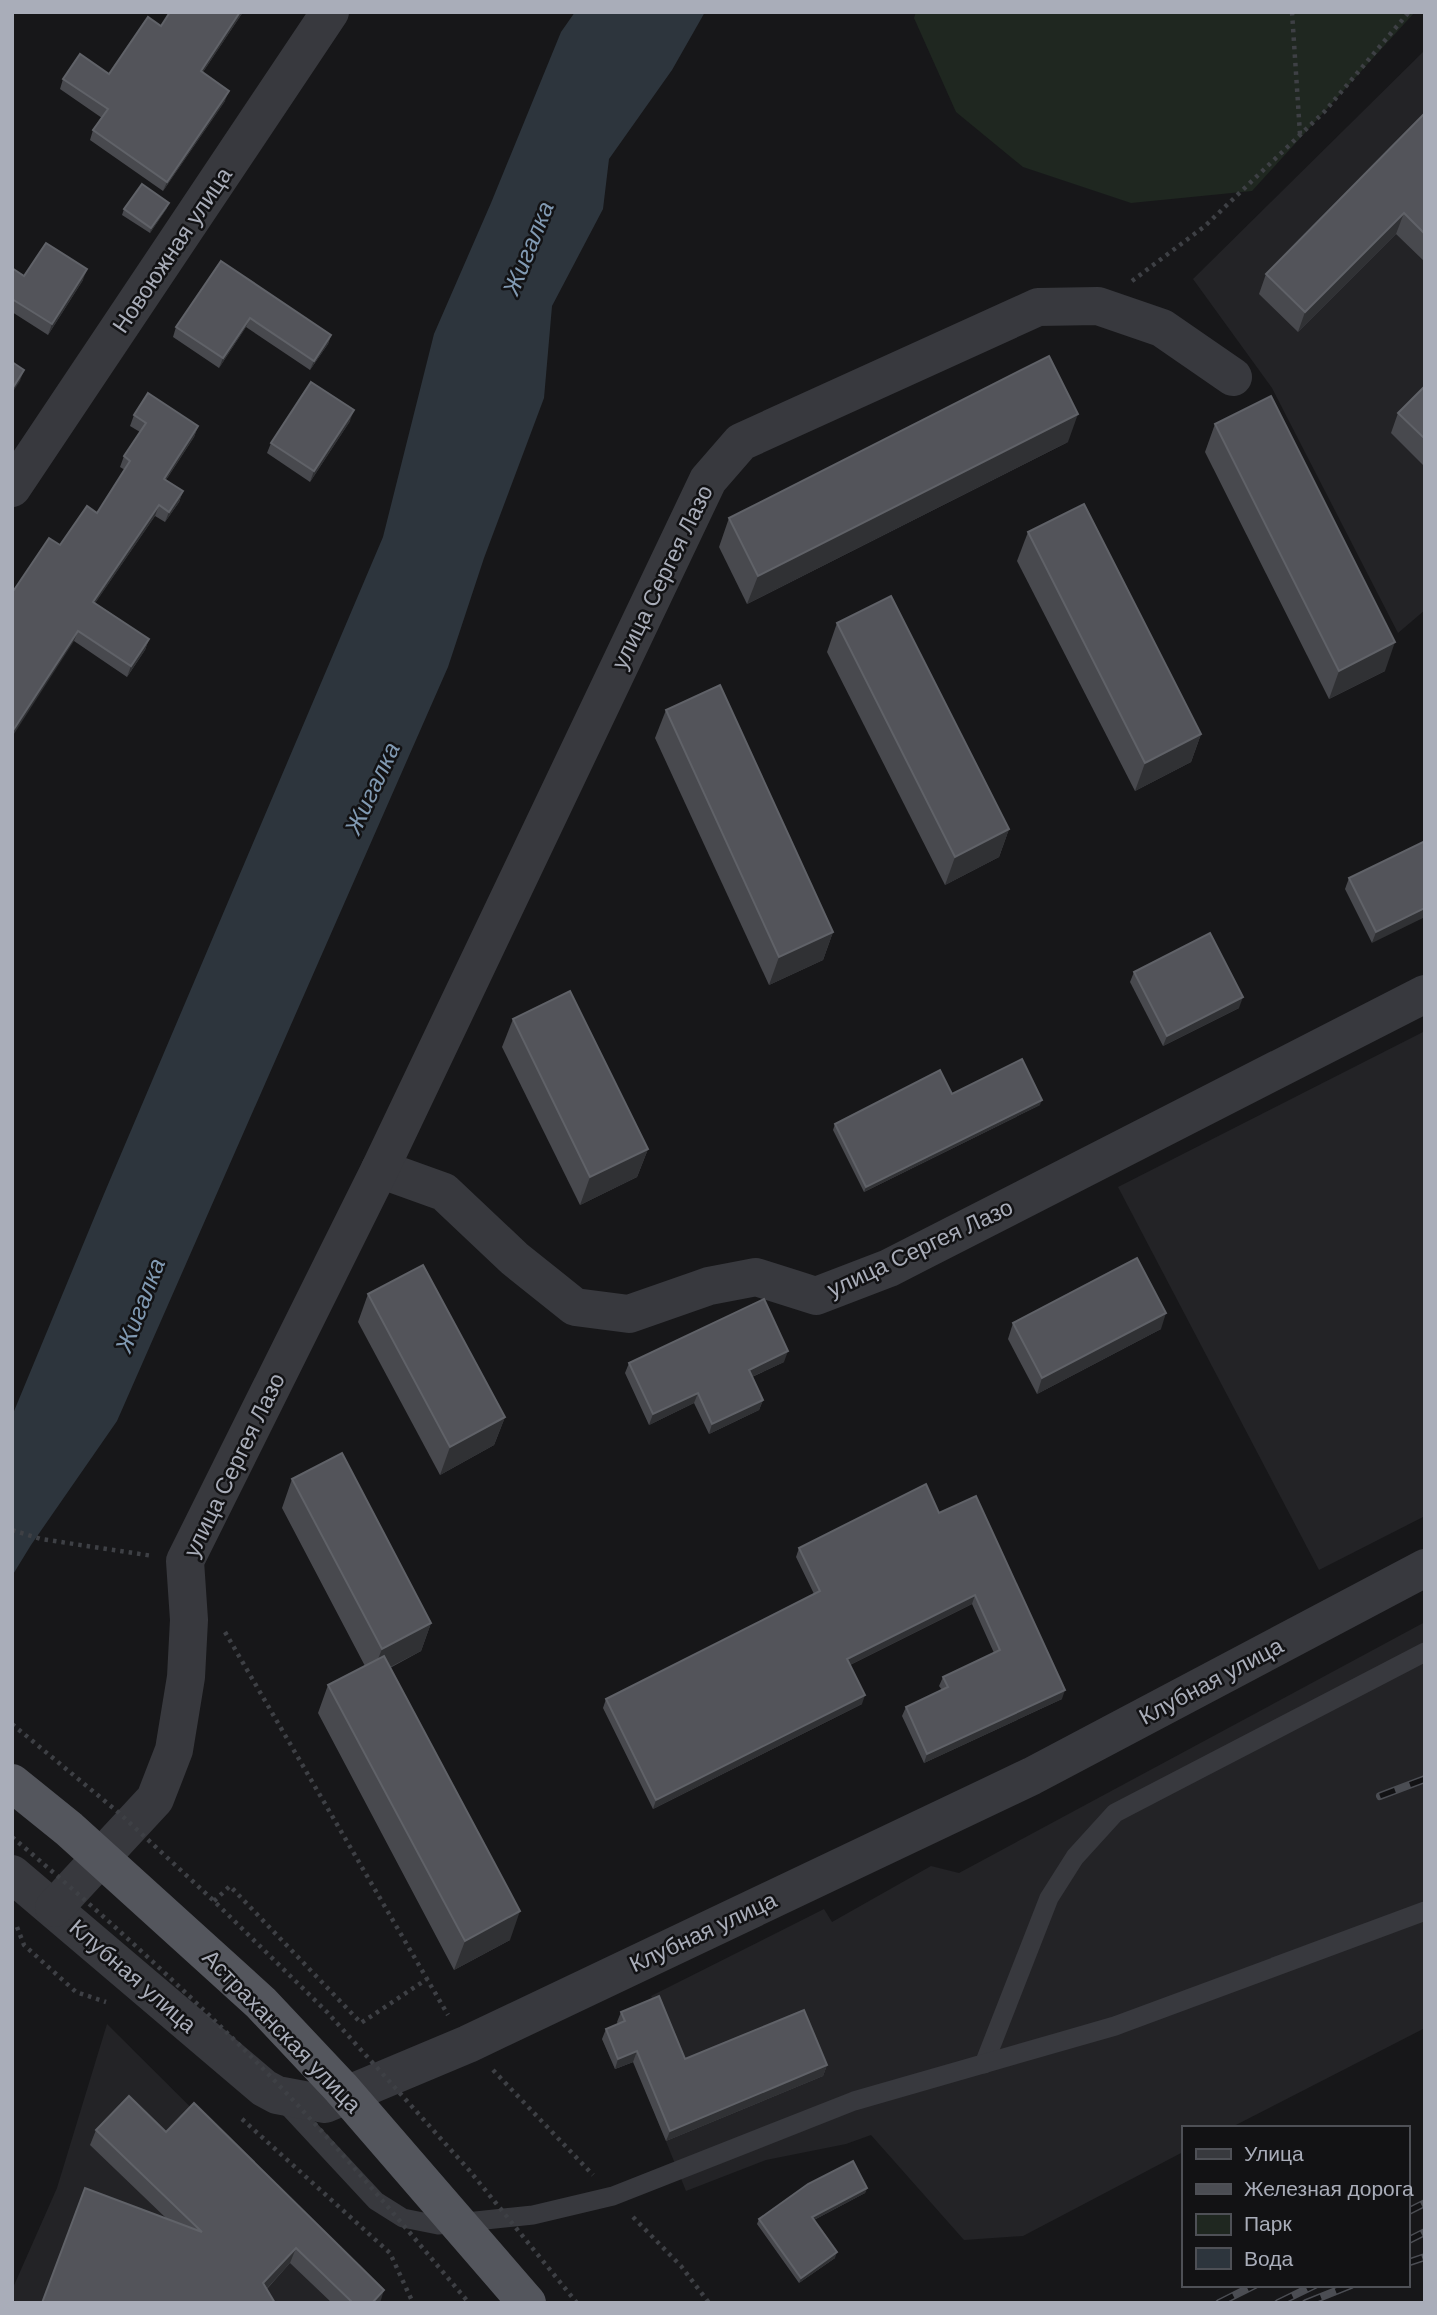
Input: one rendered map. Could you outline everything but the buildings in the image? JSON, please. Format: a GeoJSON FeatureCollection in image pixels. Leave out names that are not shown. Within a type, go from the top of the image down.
{"type":"FeatureCollection","features":[{"type":"Feature","properties":{"kind":"main road","name":"Астраханская улица"},"geometry":{"type":"LineString","coordinates":[[12,1783],[79,1838],[261,2003],[341,2088],[527,2303]]}},
{"type":"Feature","properties":{"kind":"street","name":"Новоюжная улица"},"geometry":{"type":"LineString","coordinates":[[12,488],[330,12]]}},
{"type":"Feature","properties":{"kind":"street","name":"улица Сергея Лазо"},"geometry":{"type":"LineString","coordinates":[[54,1908],[155,1799],[174,1750],[186,1677],[188,1620],[184,1561],[380,1169],[708,480],[741,442],[1038,307],[1098,306],[1163,328],[1233,377]]}},
{"type":"Feature","properties":{"kind":"street","name":"улица Сергея Лазо"},"geometry":{"type":"LineString","coordinates":[[380,1169],[444,1192],[515,1259],[575,1307],[629,1314],[709,1286],[756,1277],[816,1296],[889,1268],[1425,994]]}},
{"type":"Feature","properties":{"kind":"street","name":"Клубная улица"},"geometry":{"type":"LineString","coordinates":[[12,1874],[264,2088],[277,2095],[325,2104],[468,2044],[1032,1776],[1425,1568]]}},
{"type":"Feature","properties":{"kind":"lane"},"geometry":{"type":"LineString","coordinates":[[984,2064],[1049,1898],[1075,1857],[1115,1813],[1425,1652]]}},
{"type":"Feature","properties":{"kind":"lane"},"geometry":{"type":"LineString","coordinates":[[277,2095],[376,2202],[403,2218],[438,2225],[533,2215],[613,2196],[854,2101],[1115,2026],[1425,1911]]}},
{"type":"Feature","properties":{"kind":"path"},"geometry":{"type":"LineString","coordinates":[[1293,12],[1300,134]]}},
{"type":"Feature","properties":{"kind":"path"},"geometry":{"type":"LineString","coordinates":[[1098,306],[1205,226],[1325,111],[1409,12]]}},
{"type":"Feature","properties":{"kind":"path"},"geometry":{"type":"LineString","coordinates":[[12,1530],[41,1539],[184,1561]]}},
{"type":"Feature","properties":{"kind":"path"},"geometry":{"type":"LineString","coordinates":[[223,1628],[427,1979],[468,2044],[681,2266],[709,2303]]}},
{"type":"Feature","properties":{"kind":"path"},"geometry":{"type":"LineString","coordinates":[[12,1837],[145,1953],[274,2080],[469,2303]]}},
{"type":"Feature","properties":{"kind":"path"},"geometry":{"type":"LineString","coordinates":[[215,1901],[230,1886],[361,2023],[427,1979]]}},
{"type":"Feature","properties":{"kind":"path"},"geometry":{"type":"LineString","coordinates":[[12,1916],[24,1945],[76,1992],[117,2006]]}},
{"type":"Feature","properties":{"kind":"path"},"geometry":{"type":"LineString","coordinates":[[238,2116],[390,2253],[413,2303]]}},
{"type":"Feature","properties":{"kind":"shaded area"},"geometry":{"type":"Polygon","coordinates":[[[1425,50],[1425,610],[1398,633],[1272,388],[1193,279],[1425,50]]]}},
{"type":"Feature","properties":{"kind":"shaded area"},"geometry":{"type":"Polygon","coordinates":[[[1425,1031],[1425,1516],[1319,1570],[1118,1187],[1425,1031]]]}},
{"type":"Feature","properties":{"kind":"shaded area"},"geometry":{"type":"Polygon","coordinates":[[[1425,1622],[1425,2028],[1234,2126],[1182,2126],[1182,2153],[1023,2236],[964,2240],[871,2135],[846,2144],[766,2160],[686,2191],[634,2062],[615,2069],[602,2039],[621,2031],[617,2022],[655,2007],[651,1996],[824,1909],[832,1922],[931,1866],[959,1873],[1425,1622]]]}},
{"type":"Feature","properties":{"kind":"shaded area"},"geometry":{"type":"Polygon","coordinates":[[[107,2024],[279,2195],[381,2303],[12,2303],[12,2290],[57,2188],[107,2024]]]}},
{"type":"Feature","properties":{"kind":"green space"},"geometry":{"type":"Polygon","coordinates":[[[916,12],[1415,12],[1252,191],[1131,203],[1023,167],[956,112],[914,18],[916,12]]]}},
{"type":"Feature","properties":{"kind":"water","name":"Жигалка"},"geometry":{"type":"Polygon","coordinates":[[[575,12],[705,12],[672,70],[609,159],[603,209],[552,306],[544,398],[484,558],[448,667],[117,1421],[12,1576],[12,1416],[383,537],[434,334],[561,32],[575,12]]]}},
{"type":"Feature","properties":{"kind":"railway"},"geometry":{"type":"LineString","coordinates":[[1380,1796],[1425,1779]]}},
{"type":"Feature","properties":{"kind":"railway"},"geometry":{"type":"LineString","coordinates":[[1409,2211],[1425,2203]]}},
{"type":"Feature","properties":{"kind":"railway"},"geometry":{"type":"LineString","coordinates":[[1409,2240],[1425,2232]]}},
{"type":"Feature","properties":{"kind":"railway"},"geometry":{"type":"LineString","coordinates":[[1409,2262],[1425,2257]]}},
{"type":"Feature","properties":{"kind":"railway"},"geometry":{"type":"LineString","coordinates":[[1219,2303],[1251,2287]]}},
{"type":"Feature","properties":{"kind":"railway"},"geometry":{"type":"LineString","coordinates":[[1278,2303],[1311,2287]]}},
{"type":"Feature","properties":{"kind":"railway"},"geometry":{"type":"LineString","coordinates":[[1306,2303],[1346,2287]]}}]}
